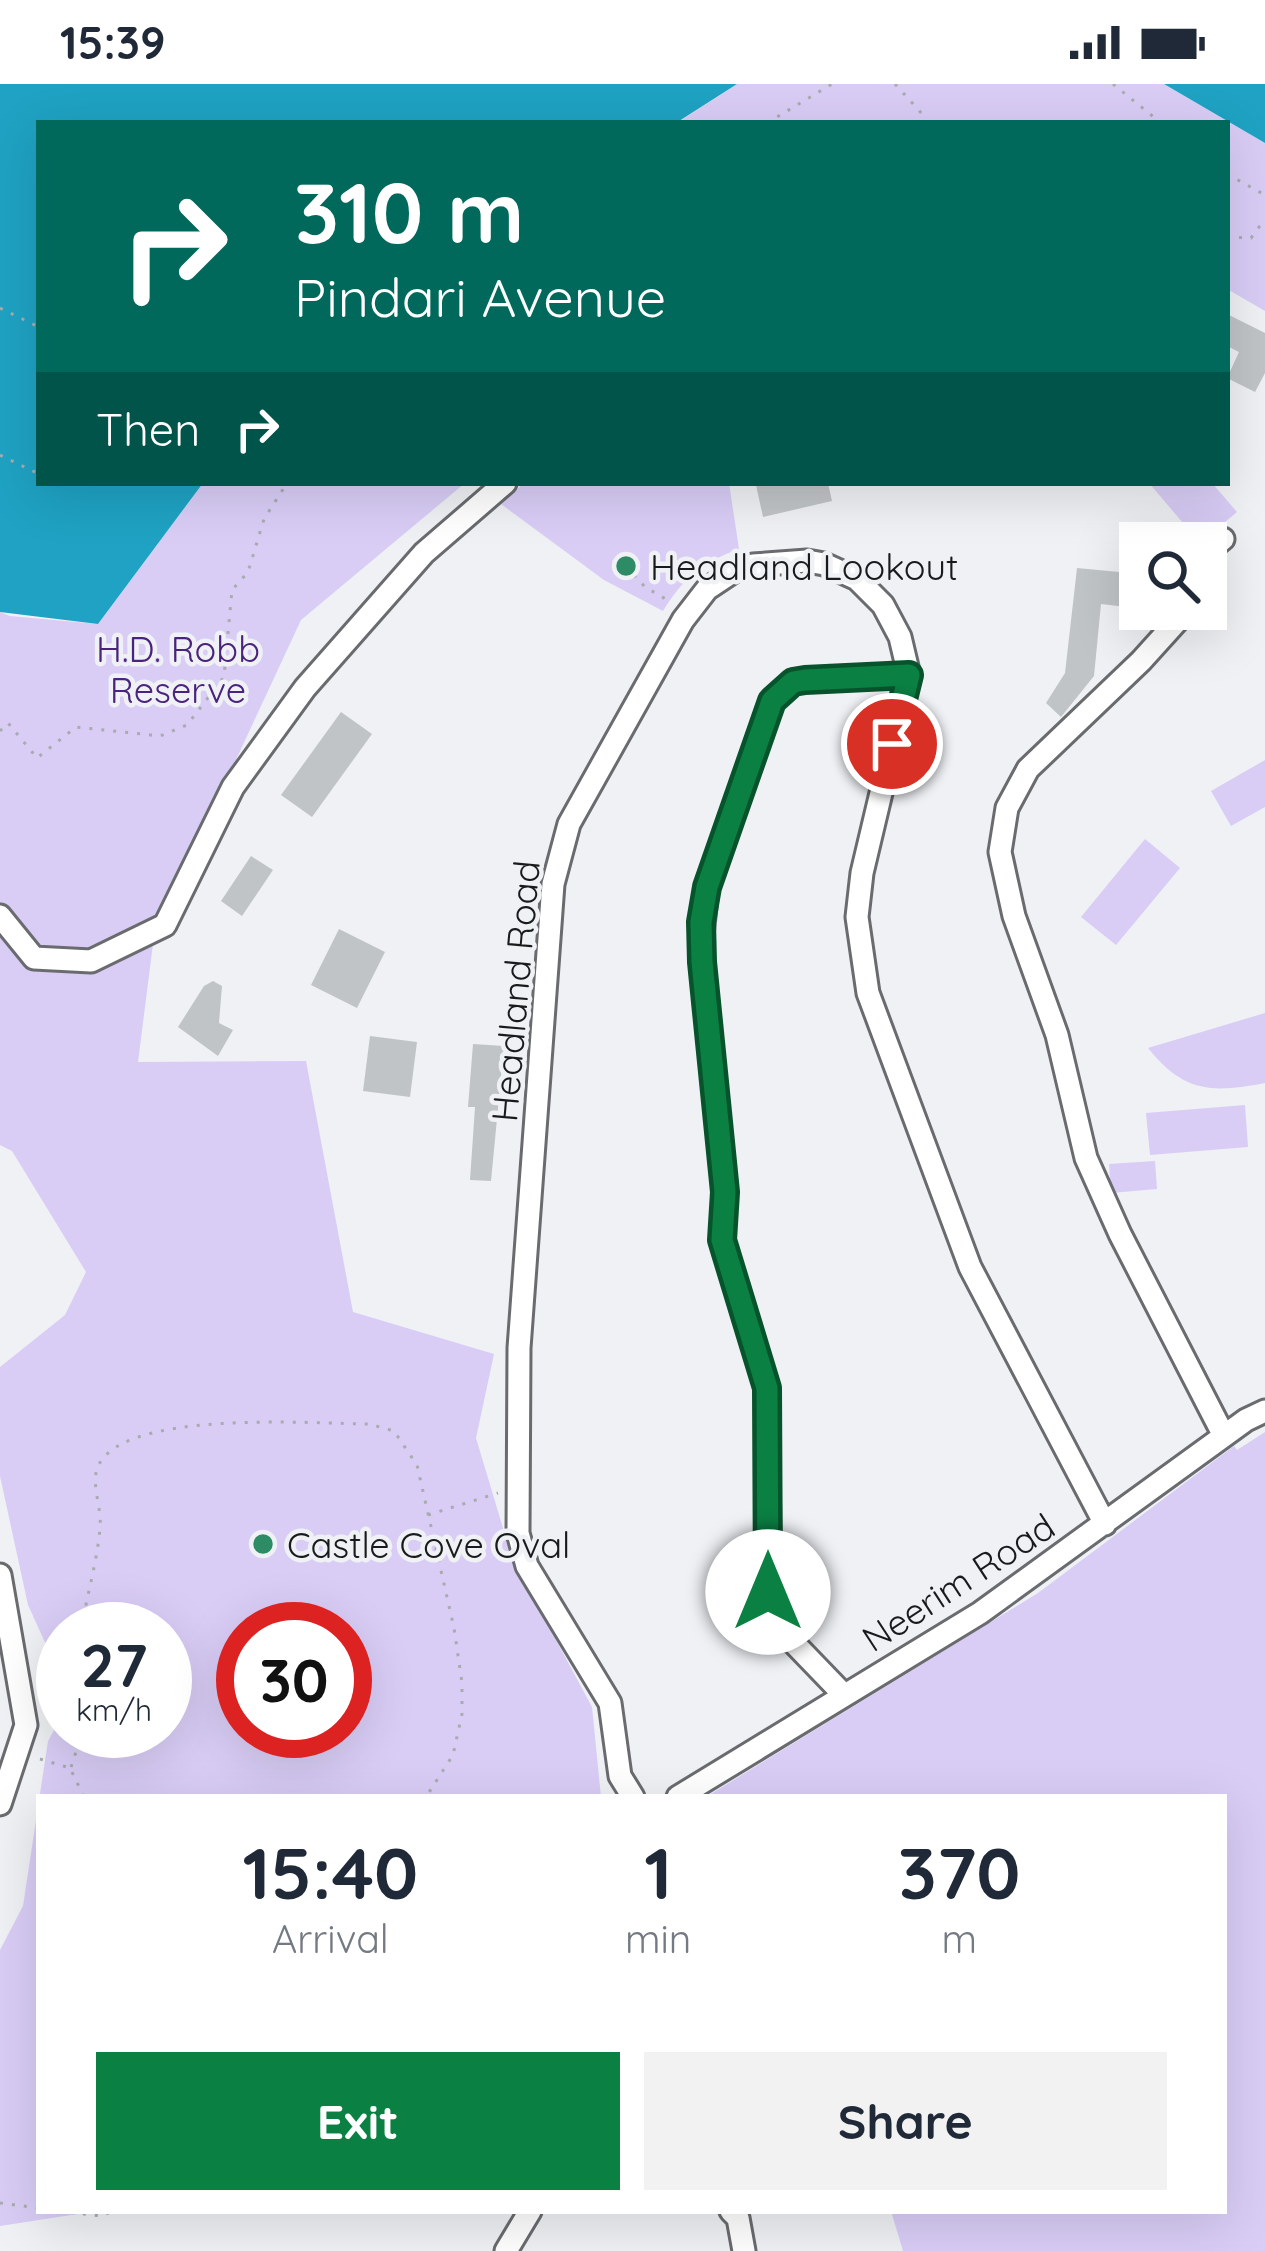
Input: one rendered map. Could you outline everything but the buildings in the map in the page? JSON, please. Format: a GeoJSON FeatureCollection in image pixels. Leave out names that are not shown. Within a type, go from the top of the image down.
{"type":"FeatureCollection","features":[{"type":"Feature","properties":{"kind":"street"},"geometry":{"type":"LineString","coordinates":[[0,916],[34,958],[92,962],[164,925],[233,787],[305,688],[424,553],[502,486]]}},
{"type":"Feature","properties":{"kind":"street","name":"Headland Road"},"geometry":{"type":"LineString","coordinates":[[631,1794],[620,1776],[610,1702],[519,1547],[519,1348],[554,884],[569,824],[688,613],[707,589],[734,571],[788,560],[824,564],[857,579],[883,605],[900,637],[909,675]]}},
{"type":"Feature","properties":{"kind":"street"},"geometry":{"type":"LineString","coordinates":[[1169,630],[1028,770],[1007,808],[1000,852],[1014,916],[1057,1035],[1086,1158],[1223,1436]]}},
{"type":"Feature","properties":{"kind":"street"},"geometry":{"type":"LineString","coordinates":[[843,1694],[789,1638],[770,1608],[767,1388],[722,1240],[725,1192],[701,945],[707,887],[772,701],[793,682],[909,675],[862,873],[857,917],[868,993],[977,1281],[1105,1524]]}},
{"type":"Feature","properties":{"kind":"street","name":"Neerim Road"},"geometry":{"type":"LineString","coordinates":[[683,1794],[980,1613],[1223,1436],[1265,1411]]}},
{"type":"Feature","properties":{"kind":"street"},"geometry":{"type":"LineString","coordinates":[[0,1575],[26,1725],[0,1804]]}},
{"type":"Feature","properties":{"kind":"street"},"geometry":{"type":"LineString","coordinates":[[506,2251],[528,2214]]}},
{"type":"Feature","properties":{"kind":"street"},"geometry":{"type":"LineString","coordinates":[[733,2214],[744,2251]]}},
{"type":"Feature","properties":{"kind":"path"},"geometry":{"type":"LineString","coordinates":[[772,120],[832,84]]}},
{"type":"Feature","properties":{"kind":"path"},"geometry":{"type":"LineString","coordinates":[[896,84],[924,120]]}},
{"type":"Feature","properties":{"kind":"path"},"geometry":{"type":"LineString","coordinates":[[1113,84],[1157,120]]}},
{"type":"Feature","properties":{"kind":"path"},"geometry":{"type":"LineString","coordinates":[[1230,176],[1265,195]]}},
{"type":"Feature","properties":{"kind":"path"},"geometry":{"type":"LineString","coordinates":[[1230,237],[1251,238],[1265,219]]}},
{"type":"Feature","properties":{"kind":"path"},"geometry":{"type":"LineString","coordinates":[[0,308],[36,326]]}},
{"type":"Feature","properties":{"kind":"path"},"geometry":{"type":"LineString","coordinates":[[0,455],[36,473]]}},
{"type":"Feature","properties":{"kind":"path"},"geometry":{"type":"LineString","coordinates":[[0,730],[8,723],[37,758],[76,727],[160,736],[187,724],[224,677],[232,590],[248,572],[264,519],[284,486]]}},
{"type":"Feature","properties":{"kind":"path"},"geometry":{"type":"LineString","coordinates":[[626,566],[645,587],[688,613]]}},
{"type":"Feature","properties":{"kind":"path"},"geometry":{"type":"LineString","coordinates":[[86,1602],[101,1524],[96,1475],[101,1461],[127,1440],[188,1424],[394,1431],[417,1465],[454,1628],[462,1714],[453,1754],[428,1794]]}},
{"type":"Feature","properties":{"kind":"path"},"geometry":{"type":"LineString","coordinates":[[428,1515],[518,1491]]}},
{"type":"Feature","properties":{"kind":"path"},"geometry":{"type":"LineString","coordinates":[[17,1752],[70,1768]]}},
{"type":"Feature","properties":{"kind":"path"},"geometry":{"type":"LineString","coordinates":[[73,1758],[70,1768],[83,1794]]}},
{"type":"Feature","properties":{"kind":"path"},"geometry":{"type":"LineString","coordinates":[[0,2204],[36,2208]]}},
{"type":"Feature","properties":{"kind":"green space"},"geometry":{"type":"Polygon","coordinates":[[[737,84],[1164,84],[1226,120],[682,120],[737,84]]]}},
{"type":"Feature","properties":{"kind":"green space"},"geometry":{"type":"Polygon","coordinates":[[[1230,123],[1265,143],[1265,311],[1230,291],[1230,123]]]}},
{"type":"Feature","properties":{"kind":"green space","name":"H.D. Robb Reserve"},"geometry":{"type":"Polygon","coordinates":[[[201,486],[461,486],[301,620],[154,936],[138,1062],[306,1061],[353,1312],[494,1354],[476,1438],[512,1558],[592,1707],[601,1794],[40,1794],[46,1758],[192,1758],[192,1602],[36,1602],[36,1623],[0,1476],[0,1367],[65,1315],[86,1272],[12,1151],[0,1145],[0,612],[98,624],[201,486]]]}},
{"type":"Feature","properties":{"kind":"green space"},"geometry":{"type":"Polygon","coordinates":[[[521,486],[729,486],[739,549],[695,572],[663,611],[604,580],[501,504],[521,486]]]}},
{"type":"Feature","properties":{"kind":"green space"},"geometry":{"type":"Polygon","coordinates":[[[1152,486],[1215,486],[1237,512],[1225,522],[1182,522],[1152,486]]]}},
{"type":"Feature","properties":{"kind":"green space"},"geometry":{"type":"Polygon","coordinates":[[[1265,760],[1265,807],[1231,826],[1211,791],[1265,760]]]}},
{"type":"Feature","properties":{"kind":"green space"},"geometry":{"type":"Polygon","coordinates":[[[1145,839],[1180,868],[1116,945],[1081,917],[1145,839]]]}},
{"type":"Feature","properties":{"kind":"green space"},"geometry":{"type":"Polygon","coordinates":[[[1265,1013],[1265,1083],[1200,1086],[1174,1074],[1148,1048],[1265,1013]]]}},
{"type":"Feature","properties":{"kind":"green space"},"geometry":{"type":"Polygon","coordinates":[[[1245,1105],[1248,1147],[1150,1155],[1146,1113],[1245,1105]]]}},
{"type":"Feature","properties":{"kind":"green space"},"geometry":{"type":"Polygon","coordinates":[[[1155,1161],[1157,1189],[1111,1193],[1109,1164],[1155,1161]]]}},
{"type":"Feature","properties":{"kind":"green space"},"geometry":{"type":"Polygon","coordinates":[[[1265,1432],[1265,2251],[903,2251],[892,2214],[1227,2214],[1227,1794],[711,1794],[1038,1593],[1234,1446],[1237,1450],[1265,1432]]]}},
{"type":"Feature","properties":{"kind":"green space"},"geometry":{"type":"Polygon","coordinates":[[[36,1820],[36,2214],[78,2214],[0,2226],[0,1950],[23,1906],[36,1820]]]}},
{"type":"Feature","properties":{"kind":"water"},"geometry":{"type":"Polygon","coordinates":[[[0,84],[737,84],[681,120],[36,120],[36,486],[201,486],[98,624],[0,612],[0,84]]]}},
{"type":"Feature","properties":{"kind":"water"},"geometry":{"type":"Polygon","coordinates":[[[1164,84],[1265,84],[1265,143],[1164,84]]]}},
{"type":"Feature","properties":{"kind":"place","name":"Headland Lookout"},"geometry":{"type":"Point","coordinates":[626,566]}},
{"type":"Feature","properties":{"kind":"place","name":"Castle Cove Oval"},"geometry":{"type":"Point","coordinates":[263,1544]}},
{"type":"Feature","properties":{"kind":"route"},"geometry":{"type":"LineString","coordinates":[[768,1592],[767,1388],[722,1240],[725,1192],[701,922],[707,887],[765,713],[784,689],[805,680],[909,675],[892,744]]}}]}
